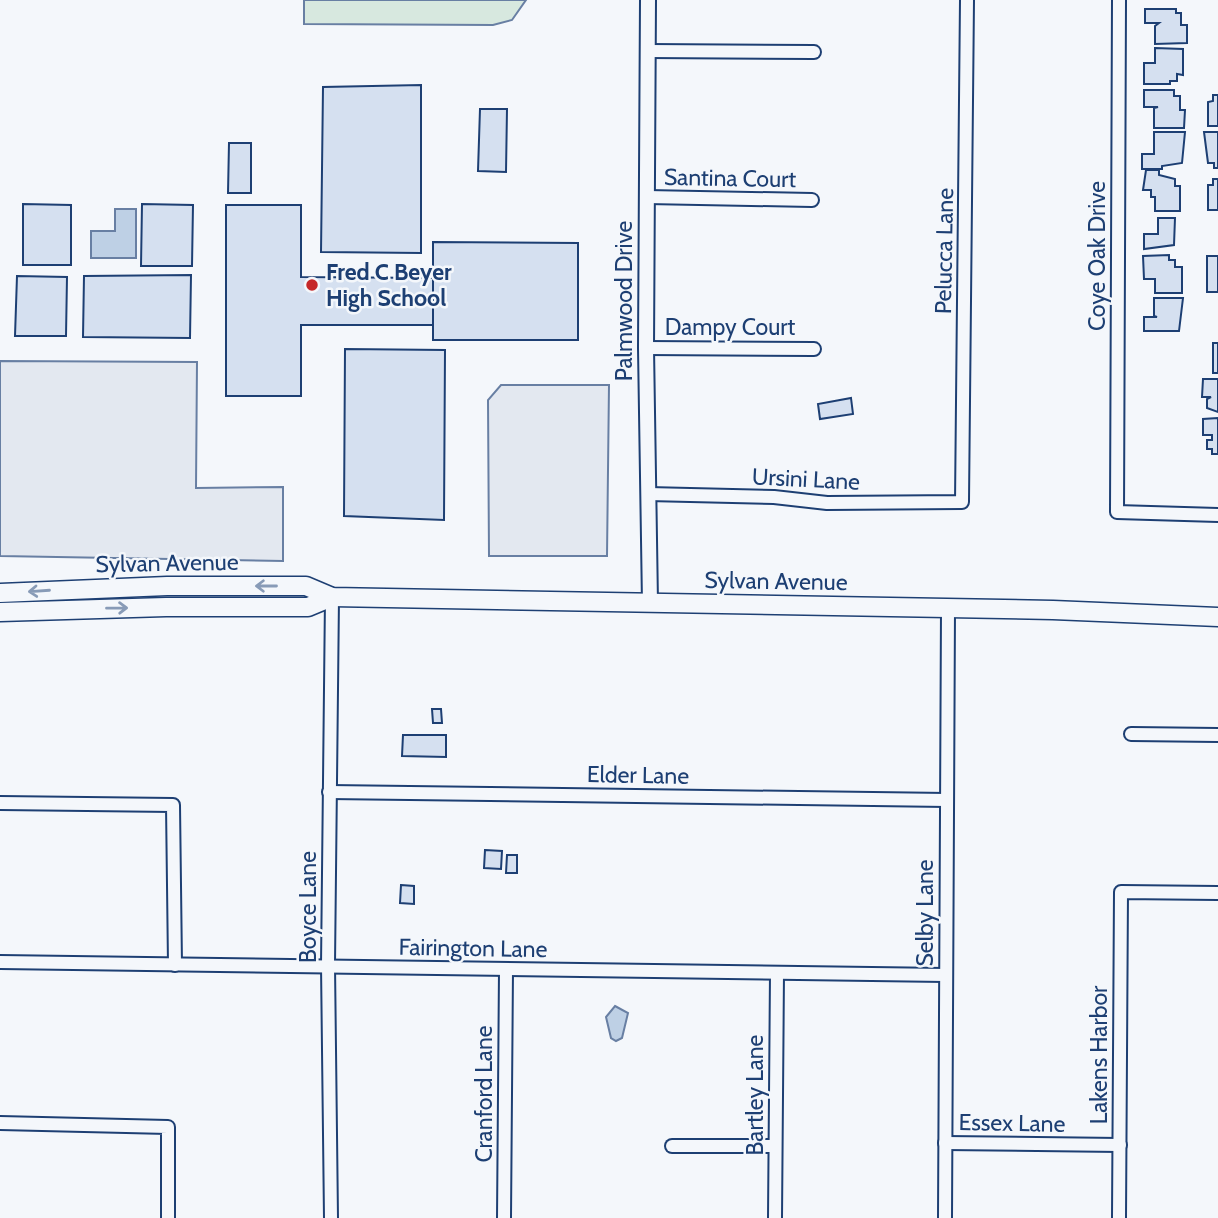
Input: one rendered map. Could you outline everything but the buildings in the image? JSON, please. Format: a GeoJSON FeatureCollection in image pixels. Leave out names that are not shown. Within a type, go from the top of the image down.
{"type":"FeatureCollection","features":[{"type":"Feature","properties":{"kind":"main road","name":"Sylvan Avenue"},"geometry":{"type":"LineString","coordinates":[[0,593],[167,586],[306,586],[332,597],[1218,617]]}},
{"type":"Feature","properties":{"kind":"main road","name":"Sylvan Avenue"},"geometry":{"type":"LineString","coordinates":[[0,612],[166,607],[308,607],[332,597]]}},
{"type":"Feature","properties":{"kind":"street","name":"Palmwood Drive"},"geometry":{"type":"LineString","coordinates":[[648,0],[646,348],[650,603]]}},
{"type":"Feature","properties":{"kind":"street","name":"Pelucca Lane"},"geometry":{"type":"LineString","coordinates":[[962,502],[967,0]]}},
{"type":"Feature","properties":{"kind":"street","name":"Coye Oak Drive"},"geometry":{"type":"LineString","coordinates":[[1119,0],[1117,512],[1218,515]]}},
{"type":"Feature","properties":{"kind":"street"},"geometry":{"type":"LineString","coordinates":[[648,51],[814,52]]}},
{"type":"Feature","properties":{"kind":"street","name":"Santina Court"},"geometry":{"type":"LineString","coordinates":[[647,197],[812,200]]}},
{"type":"Feature","properties":{"kind":"street","name":"Dampy Court"},"geometry":{"type":"LineString","coordinates":[[646,348],[814,349]]}},
{"type":"Feature","properties":{"kind":"street","name":"Ursini Lane"},"geometry":{"type":"LineString","coordinates":[[648,494],[774,497],[827,503],[962,502]]}},
{"type":"Feature","properties":{"kind":"street","name":"Boyce Lane"},"geometry":{"type":"LineString","coordinates":[[331,1218],[328,965],[332,597]]}},
{"type":"Feature","properties":{"kind":"street","name":"Selby Lane"},"geometry":{"type":"LineString","coordinates":[[945,1218],[948,609]]}},
{"type":"Feature","properties":{"kind":"street"},"geometry":{"type":"LineString","coordinates":[[1131,734],[1218,734]]}},
{"type":"Feature","properties":{"kind":"street","name":"Elder Lane"},"geometry":{"type":"LineString","coordinates":[[329,792],[947,800]]}},
{"type":"Feature","properties":{"kind":"street"},"geometry":{"type":"LineString","coordinates":[[0,803],[173,805],[175,965]]}},
{"type":"Feature","properties":{"kind":"street","name":"Lakens Harbor"},"geometry":{"type":"LineString","coordinates":[[1119,1218],[1121,892],[1218,893]]}},
{"type":"Feature","properties":{"kind":"street","name":"Fairington Lane"},"geometry":{"type":"LineString","coordinates":[[0,962],[946,975]]}},
{"type":"Feature","properties":{"kind":"street","name":"Cranford Lane"},"geometry":{"type":"LineString","coordinates":[[504,1218],[506,970]]}},
{"type":"Feature","properties":{"kind":"street","name":"Bartley Lane"},"geometry":{"type":"LineString","coordinates":[[775,1218],[777,973]]}},
{"type":"Feature","properties":{"kind":"street"},"geometry":{"type":"LineString","coordinates":[[0,1124],[168,1127],[168,1218]]}},
{"type":"Feature","properties":{"kind":"street","name":"Essex Lane"},"geometry":{"type":"LineString","coordinates":[[945,1143],[1120,1145]]}},
{"type":"Feature","properties":{"kind":"street"},"geometry":{"type":"LineString","coordinates":[[672,1146],[775,1146]]}},
{"type":"Feature","properties":{"kind":"shaded area"},"geometry":{"type":"Polygon","coordinates":[[[304,0],[526,0],[512,20],[493,25],[304,24],[304,0]]]}},
{"type":"Feature","properties":{"kind":"shaded area"},"geometry":{"type":"Polygon","coordinates":[[[0,361],[197,362],[196,488],[283,487],[283,561],[0,556],[0,361]]]}},
{"type":"Feature","properties":{"kind":"shaded area"},"geometry":{"type":"Polygon","coordinates":[[[501,385],[609,385],[607,556],[489,556],[488,400],[501,385]]]}},
{"type":"Feature","properties":{"kind":"water"},"geometry":{"type":"Polygon","coordinates":[[[115,209],[136,209],[136,258],[91,258],[91,231],[115,231],[115,209]]]}},
{"type":"Feature","properties":{"kind":"water"},"geometry":{"type":"Polygon","coordinates":[[[615,1006],[628,1013],[622,1038],[616,1041],[611,1038],[606,1017],[615,1006]]]}},
{"type":"Feature","properties":{"kind":"place","name":"Fred C Beyer High School"},"geometry":{"type":"Point","coordinates":[312,285]}}]}
